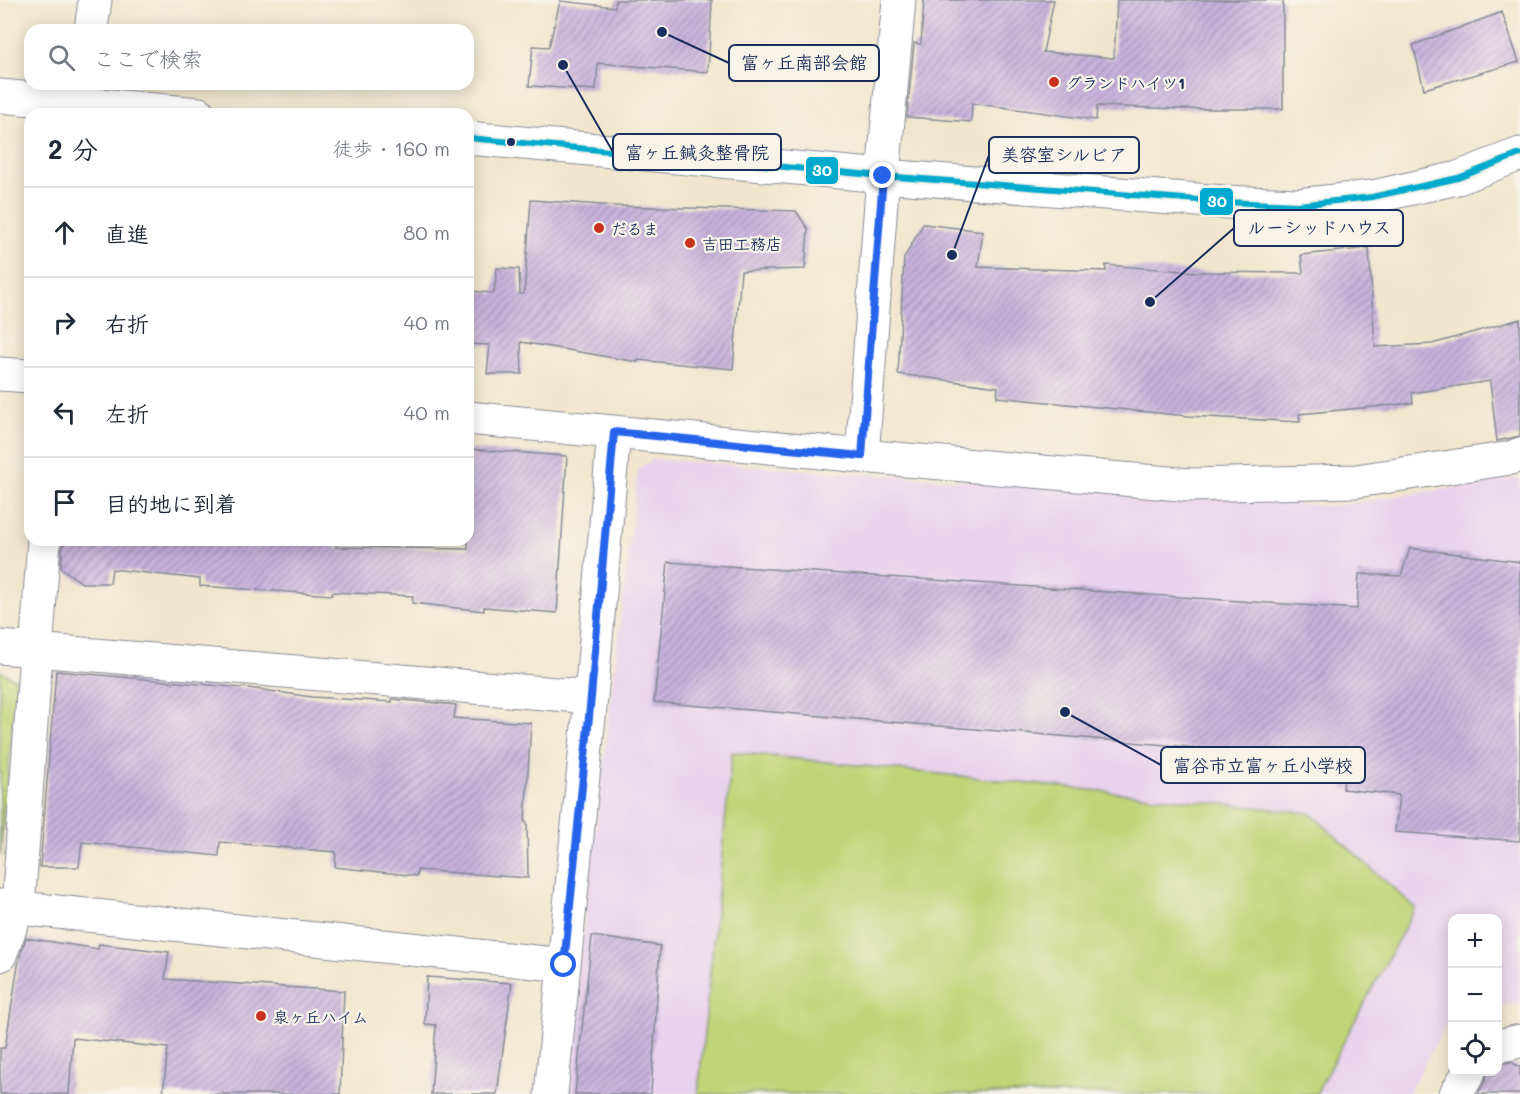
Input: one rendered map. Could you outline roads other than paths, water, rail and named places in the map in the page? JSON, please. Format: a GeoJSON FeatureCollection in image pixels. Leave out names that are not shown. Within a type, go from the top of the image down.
{"type":"FeatureCollection","features":[{"type":"Feature","properties":{"kind":"street"},"geometry":{"type":"LineString","coordinates":[[92,24],[94,0]]}},
{"type":"Feature","properties":{"kind":"street"},"geometry":{"type":"LineString","coordinates":[[862,456],[899,0]]}},
{"type":"Feature","properties":{"kind":"street"},"geometry":{"type":"LineString","coordinates":[[0,96],[84,100],[150,108]]}},
{"type":"Feature","properties":{"kind":"street"},"geometry":{"type":"LineString","coordinates":[[474,139],[883,176],[1224,202],[1298,205],[1372,197],[1458,178],[1520,154]]}},
{"type":"Feature","properties":{"kind":"street"},"geometry":{"type":"LineString","coordinates":[[0,374],[24,376]]}},
{"type":"Feature","properties":{"kind":"street"},"geometry":{"type":"LineString","coordinates":[[474,419],[862,456],[1191,484],[1356,481],[1511,458],[1520,454]]}},
{"type":"Feature","properties":{"kind":"street"},"geometry":{"type":"LineString","coordinates":[[551,1094],[591,697],[614,432]]}},
{"type":"Feature","properties":{"kind":"street"},"geometry":{"type":"LineString","coordinates":[[0,956],[9,907],[44,546]]}},
{"type":"Feature","properties":{"kind":"street"},"geometry":{"type":"LineString","coordinates":[[0,647],[591,697]]}},
{"type":"Feature","properties":{"kind":"street"},"geometry":{"type":"LineString","coordinates":[[9,907],[564,965]]}},
{"type":"Feature","properties":{"kind":"street"},"geometry":{"type":"LineString","coordinates":[[1502,1045],[1520,1041]]}},
{"type":"Feature","properties":{"kind":"street"},"geometry":{"type":"LineString","coordinates":[[1456,1094],[1466,1076]]}},
{"type":"Feature","properties":{"kind":"place","name":"富ヶ丘南部会館"},"geometry":{"type":"Point","coordinates":[662,32]}},
{"type":"Feature","properties":{"kind":"place","name":"富ヶ丘鍼灸整骨院"},"geometry":{"type":"Point","coordinates":[563,65]}},
{"type":"Feature","properties":{"kind":"place","name":"グランドハイツ1"},"geometry":{"type":"Point","coordinates":[1054,82]}},
{"type":"Feature","properties":{"kind":"place","name":"だるま"},"geometry":{"type":"Point","coordinates":[599,228]}},
{"type":"Feature","properties":{"kind":"place","name":"吉田工務店"},"geometry":{"type":"Point","coordinates":[690,243]}},
{"type":"Feature","properties":{"kind":"place","name":"美容室シルビア"},"geometry":{"type":"Point","coordinates":[952,255]}},
{"type":"Feature","properties":{"kind":"place","name":"ルーシッドハウス"},"geometry":{"type":"Point","coordinates":[1150,302]}},
{"type":"Feature","properties":{"kind":"place","name":"富谷市立富ヶ丘小学校"},"geometry":{"type":"Point","coordinates":[1065,712]}},
{"type":"Feature","properties":{"kind":"place","name":"泉ヶ丘ハイム"},"geometry":{"type":"Point","coordinates":[261,1016]}}]}
